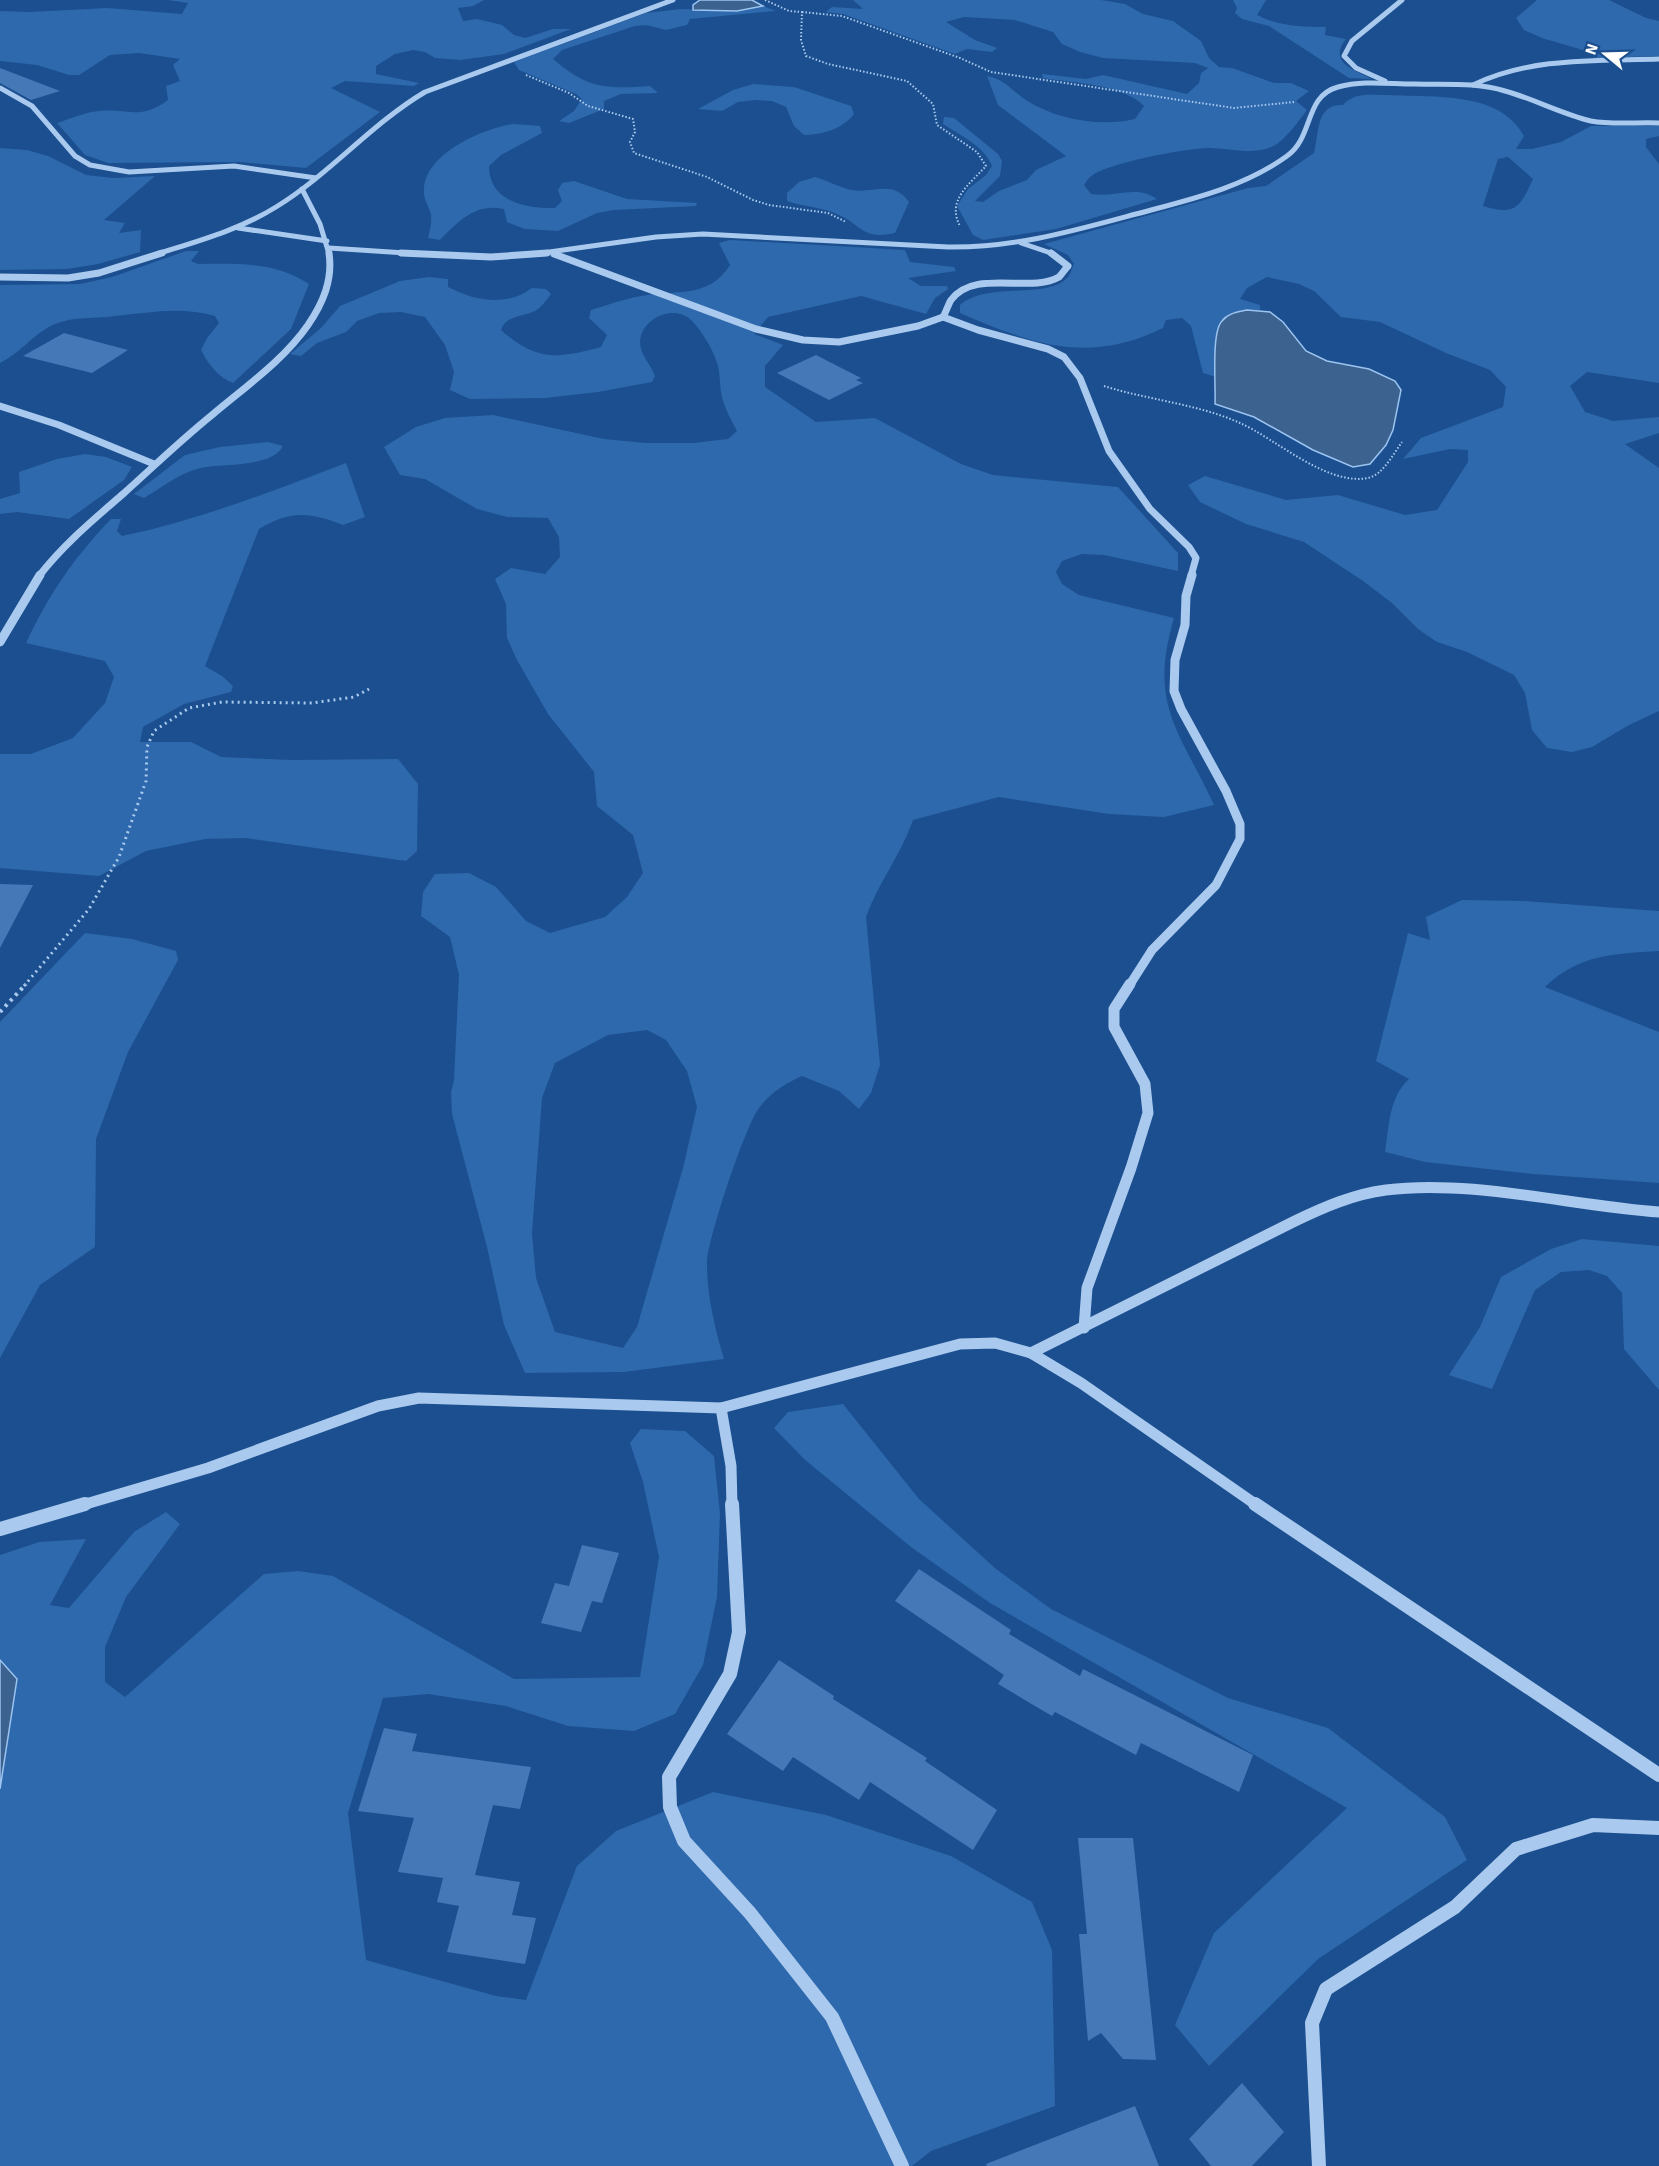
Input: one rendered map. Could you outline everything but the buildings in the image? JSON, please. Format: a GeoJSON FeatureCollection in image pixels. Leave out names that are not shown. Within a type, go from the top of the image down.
{"type":"FeatureCollection","features":[{"type":"Feature","properties":{"kind":"street"},"geometry":{"type":"LineString","coordinates":[[0,277],[68,278],[99,273],[238,228],[276,207],[302,189],[411,99],[439,86],[673,0]]}},
{"type":"Feature","properties":{"kind":"street"},"geometry":{"type":"LineString","coordinates":[[1388,82],[1355,67],[1346,61],[1344,56],[1352,41],[1402,0]]}},
{"type":"Feature","properties":{"kind":"street"},"geometry":{"type":"LineString","coordinates":[[1473,85],[1489,76],[1510,70],[1587,61],[1659,59]]}},
{"type":"Feature","properties":{"kind":"street"},"geometry":{"type":"LineString","coordinates":[[238,228],[328,244],[479,258],[551,253],[626,241],[701,234],[975,246],[1021,243],[1137,214],[1251,176],[1293,152],[1303,139],[1316,100],[1326,90],[1338,86],[1388,82],[1473,85],[1503,90],[1592,121],[1659,123]]}},
{"type":"Feature","properties":{"kind":"street"},"geometry":{"type":"LineString","coordinates":[[0,88],[32,106],[75,156],[83,163],[97,168],[131,171],[232,166],[316,178]]}},
{"type":"Feature","properties":{"kind":"street"},"geometry":{"type":"LineString","coordinates":[[0,642],[32,585],[49,563],[92,519],[245,387],[309,326],[327,287],[330,273],[328,244],[302,189]]}},
{"type":"Feature","properties":{"kind":"street"},"geometry":{"type":"LineString","coordinates":[[943,317],[950,299],[959,290],[983,285],[1054,280],[1067,271],[1068,266],[1065,260],[1043,249],[1021,243]]}},
{"type":"Feature","properties":{"kind":"street"},"geometry":{"type":"LineString","coordinates":[[551,253],[756,329],[803,340],[838,342],[918,326],[943,317],[1048,349],[1064,357],[1080,378],[1109,451],[1150,509],[1189,547],[1196,558],[1186,596],[1185,626],[1175,660],[1174,691],[1181,709],[1226,791],[1240,824],[1240,839],[1216,885],[1152,950],[1114,1009],[1114,1027],[1145,1084],[1148,1113],[1131,1168],[1087,1288],[1084,1328]]}},
{"type":"Feature","properties":{"kind":"street"},"geometry":{"type":"LineString","coordinates":[[0,406],[59,425],[154,464]]}},
{"type":"Feature","properties":{"kind":"street"},"geometry":{"type":"LineString","coordinates":[[1031,1353],[1084,1328],[1177,1276],[1318,1210],[1361,1196],[1400,1188],[1470,1189],[1659,1212]]}},
{"type":"Feature","properties":{"kind":"street"},"geometry":{"type":"LineString","coordinates":[[0,1529],[208,1468],[378,1406],[419,1398],[721,1408],[960,1344],[995,1343],[1031,1353],[1081,1383],[1200,1467],[1659,1775]]}},
{"type":"Feature","properties":{"kind":"street"},"geometry":{"type":"LineString","coordinates":[[721,1408],[731,1466],[733,1547],[739,1632],[730,1674],[669,1777],[670,1807],[684,1841],[750,1913],[831,2017],[902,2166]]}},
{"type":"Feature","properties":{"kind":"street"},"geometry":{"type":"LineString","coordinates":[[1319,2166],[1312,2024],[1326,1989],[1455,1907],[1516,1849],[1593,1825],[1659,1828]]}},
{"type":"Feature","properties":{"kind":"path"},"geometry":{"type":"LineString","coordinates":[[765,0],[789,11],[842,16],[960,58],[991,72],[1234,108],[1316,100]]}},
{"type":"Feature","properties":{"kind":"path"},"geometry":{"type":"LineString","coordinates":[[801,12],[799,40],[806,56],[822,63],[907,81],[933,105],[937,124],[977,152],[984,160],[986,166],[965,187],[953,206],[954,218],[975,246]]}},
{"type":"Feature","properties":{"kind":"path"},"geometry":{"type":"LineString","coordinates":[[498,64],[568,93],[588,106],[633,119],[635,132],[630,142],[634,153],[707,177],[753,200],[769,205],[806,209],[836,216],[856,231],[881,243]]}},
{"type":"Feature","properties":{"kind":"path"},"geometry":{"type":"LineString","coordinates":[[1080,378],[1129,394],[1238,422],[1324,469],[1346,477],[1368,478],[1377,473],[1386,465],[1402,442]]}},
{"type":"Feature","properties":{"kind":"path"},"geometry":{"type":"LineString","coordinates":[[0,1012],[53,954],[89,909],[119,857],[146,781],[147,747],[154,730],[189,708],[222,702],[312,703],[354,697],[369,689]]}},
{"type":"Feature","properties":{"kind":"shaded area"},"geometry":{"type":"Polygon","coordinates":[[[168,0],[484,0],[473,6],[458,8],[463,21],[477,19],[502,25],[514,35],[525,38],[553,29],[571,29],[504,54],[460,60],[435,58],[425,52],[413,50],[395,54],[376,66],[376,74],[419,83],[414,86],[345,81],[331,88],[380,112],[306,168],[239,162],[108,163],[85,155],[57,123],[94,112],[141,112],[158,106],[168,100],[166,86],[180,81],[173,65],[180,59],[139,53],[110,55],[79,75],[69,75],[37,65],[0,61],[0,11],[29,12],[107,8],[182,14],[188,3],[168,0]]]}},
{"type":"Feature","properties":{"kind":"shaded area"},"geometry":{"type":"Polygon","coordinates":[[[700,0],[752,0],[763,6],[737,11],[693,10],[693,5],[700,0]]]}},
{"type":"Feature","properties":{"kind":"shaded area"},"geometry":{"type":"Polygon","coordinates":[[[853,0],[1101,0],[1125,4],[1143,14],[1173,21],[1201,41],[1209,58],[1219,67],[1232,68],[1274,83],[1291,83],[1309,91],[1296,101],[1307,110],[1285,137],[1269,148],[1244,151],[1209,148],[1167,153],[1102,170],[1090,177],[1084,185],[1091,194],[1141,192],[1157,199],[1056,229],[983,240],[973,235],[957,206],[968,189],[986,175],[992,166],[978,147],[943,124],[944,117],[954,118],[998,154],[1002,161],[1000,176],[975,201],[983,202],[999,191],[1027,180],[1036,170],[1066,156],[998,105],[987,76],[1004,83],[1026,100],[1051,113],[1079,120],[1108,122],[1135,119],[1144,106],[1123,93],[1082,83],[1043,78],[1042,74],[1086,79],[1103,75],[1187,94],[1199,83],[1201,73],[1208,68],[1195,63],[1103,58],[1062,44],[1053,32],[1015,20],[964,17],[946,22],[975,40],[997,48],[992,52],[967,49],[955,54],[843,14],[826,12],[832,7],[863,9],[853,0]]]}},
{"type":"Feature","properties":{"kind":"shaded area"},"geometry":{"type":"Polygon","coordinates":[[[1233,0],[1266,0],[1257,15],[1273,22],[1326,27],[1325,35],[1346,39],[1341,47],[1341,60],[1351,69],[1372,79],[1349,78],[1269,26],[1242,19],[1235,13],[1237,8],[1233,0]]]}},
{"type":"Feature","properties":{"kind":"shaded area"},"geometry":{"type":"Polygon","coordinates":[[[1537,0],[1609,0],[1646,18],[1659,21],[1659,56],[1595,58],[1586,51],[1542,38],[1524,30],[1516,18],[1537,0]]]}},
{"type":"Feature","properties":{"kind":"shaded area"},"geometry":{"type":"Polygon","coordinates":[[[763,6],[776,11],[690,19],[687,25],[666,30],[646,25],[635,26],[562,50],[553,59],[587,82],[609,87],[650,86],[658,93],[621,94],[604,101],[604,109],[569,123],[559,121],[574,111],[582,99],[576,94],[519,70],[514,62],[646,13],[681,9],[737,11],[763,6]]]}},
{"type":"Feature","properties":{"kind":"shaded area"},"geometry":{"type":"Polygon","coordinates":[[[753,84],[794,87],[851,106],[854,114],[844,124],[831,130],[804,135],[794,126],[786,107],[772,101],[738,102],[722,111],[698,109],[733,90],[753,84]]]}},
{"type":"Feature","properties":{"kind":"shaded area"},"geometry":{"type":"Polygon","coordinates":[[[1370,95],[1444,97],[1482,104],[1499,111],[1513,121],[1524,136],[1516,149],[1532,149],[1561,142],[1591,126],[1659,126],[1659,136],[1646,139],[1646,147],[1659,164],[1659,383],[1587,372],[1570,386],[1585,412],[1613,421],[1659,417],[1659,433],[1625,444],[1659,468],[1659,711],[1629,725],[1592,747],[1572,752],[1547,748],[1532,730],[1525,693],[1514,675],[1467,652],[1437,642],[1418,629],[1392,603],[1363,581],[1304,542],[1246,524],[1200,502],[1188,485],[1205,476],[1286,500],[1338,495],[1405,515],[1437,510],[1468,462],[1468,450],[1450,449],[1403,459],[1421,438],[1503,407],[1506,387],[1490,370],[1446,353],[1380,322],[1341,317],[1314,291],[1299,284],[1267,277],[1247,288],[1240,299],[1260,305],[1260,311],[1247,310],[1216,334],[1216,377],[1203,373],[1191,326],[1182,318],[1166,320],[1163,328],[1136,339],[1110,346],[1085,348],[1036,341],[960,313],[960,305],[972,298],[1001,292],[1047,288],[1059,284],[1068,277],[1074,264],[1068,255],[1044,244],[1248,188],[1266,186],[1314,153],[1320,121],[1323,114],[1334,106],[1343,105],[1358,96],[1370,95]],[[1508,157],[1498,159],[1483,206],[1503,210],[1516,207],[1533,179],[1508,157]]]}},
{"type":"Feature","properties":{"kind":"shaded area"},"geometry":{"type":"Polygon","coordinates":[[[513,124],[540,126],[542,133],[501,155],[489,166],[495,188],[512,201],[533,207],[555,208],[562,201],[558,190],[562,183],[574,181],[627,199],[697,203],[696,206],[597,213],[558,231],[525,229],[507,222],[504,209],[484,209],[468,215],[440,240],[428,238],[431,218],[424,189],[427,176],[434,164],[472,137],[513,124]]]}},
{"type":"Feature","properties":{"kind":"shaded area"},"geometry":{"type":"Polygon","coordinates":[[[0,148],[27,150],[48,156],[86,175],[113,178],[155,176],[104,220],[125,223],[119,233],[141,230],[140,252],[98,264],[67,269],[0,270],[0,148]]]}},
{"type":"Feature","properties":{"kind":"shaded area"},"geometry":{"type":"Polygon","coordinates":[[[815,177],[851,190],[889,189],[903,195],[909,202],[895,233],[883,235],[867,233],[832,212],[787,201],[787,193],[799,182],[815,177]]]}},
{"type":"Feature","properties":{"kind":"shaded area"},"geometry":{"type":"Polygon","coordinates":[[[730,240],[905,250],[910,262],[954,267],[956,271],[908,278],[921,286],[947,286],[948,289],[935,298],[926,314],[861,296],[768,317],[754,334],[783,345],[765,366],[765,387],[816,422],[875,418],[961,464],[993,475],[1118,487],[1178,553],[1178,571],[1104,555],[1082,554],[1062,561],[1056,572],[1062,584],[1079,595],[1174,618],[1164,674],[1166,696],[1171,717],[1214,805],[1164,817],[1109,814],[999,797],[913,820],[866,917],[880,1065],[871,1093],[859,1109],[839,1091],[802,1076],[784,1085],[764,1102],[745,1136],[708,1252],[708,1288],[724,1359],[624,1372],[525,1373],[504,1325],[487,1247],[452,1114],[451,1092],[454,1080],[459,975],[450,937],[421,916],[423,892],[435,874],[469,873],[496,887],[526,921],[550,933],[605,917],[627,897],[643,873],[633,835],[597,806],[594,772],[548,714],[507,638],[506,604],[495,579],[511,568],[545,574],[560,557],[559,537],[548,518],[507,517],[477,509],[425,479],[400,475],[384,447],[416,427],[445,418],[493,415],[604,439],[645,443],[694,443],[728,439],[737,431],[723,401],[719,369],[712,350],[692,321],[677,313],[668,313],[652,320],[642,333],[640,342],[642,351],[655,376],[652,382],[598,392],[545,398],[470,399],[450,390],[454,372],[445,345],[425,317],[401,312],[379,313],[357,321],[346,332],[317,343],[301,356],[290,354],[321,328],[340,306],[400,281],[429,277],[448,279],[448,287],[458,292],[491,300],[512,298],[532,288],[546,289],[551,294],[540,307],[533,312],[512,318],[501,330],[525,347],[548,355],[572,354],[601,347],[607,335],[589,318],[591,310],[635,297],[690,291],[712,284],[730,265],[719,243],[730,240]],[[647,1030],[608,1035],[555,1063],[542,1098],[532,1233],[536,1278],[555,1332],[623,1348],[637,1327],[683,1168],[697,1107],[687,1071],[666,1040],[647,1030]]]}},
{"type":"Feature","properties":{"kind":"shaded area"},"geometry":{"type":"Polygon","coordinates":[[[186,251],[199,251],[191,261],[198,264],[256,265],[283,271],[309,284],[291,329],[233,383],[214,370],[201,350],[219,323],[215,316],[189,311],[152,312],[62,321],[41,332],[15,354],[0,363],[0,285],[80,284],[112,277],[186,251]]]}},
{"type":"Feature","properties":{"kind":"shaded area"},"geometry":{"type":"Polygon","coordinates":[[[1247,310],[1270,312],[1283,322],[1306,351],[1327,361],[1369,369],[1395,381],[1401,390],[1393,430],[1386,445],[1370,464],[1353,467],[1313,450],[1254,417],[1215,404],[1215,347],[1219,327],[1227,316],[1247,310]]]}},
{"type":"Feature","properties":{"kind":"shaded area"},"geometry":{"type":"Polygon","coordinates":[[[268,442],[283,446],[269,458],[201,468],[179,477],[144,498],[134,494],[185,455],[220,447],[268,442]]]}},
{"type":"Feature","properties":{"kind":"shaded area"},"geometry":{"type":"Polygon","coordinates":[[[85,454],[106,457],[132,467],[124,480],[69,519],[17,512],[0,514],[0,499],[20,493],[19,472],[57,459],[85,454]]]}},
{"type":"Feature","properties":{"kind":"shaded area"},"geometry":{"type":"Polygon","coordinates":[[[346,463],[365,517],[343,525],[320,517],[291,516],[259,529],[205,666],[233,686],[231,692],[184,704],[143,727],[140,742],[191,742],[221,757],[292,760],[398,759],[418,784],[417,851],[406,861],[245,838],[205,839],[146,851],[99,876],[0,868],[0,754],[31,754],[73,738],[105,703],[114,677],[105,661],[26,643],[53,593],[86,547],[111,519],[121,519],[117,531],[122,536],[179,522],[236,504],[346,463]]]}},
{"type":"Feature","properties":{"kind":"shaded area"},"geometry":{"type":"Polygon","coordinates":[[[1462,900],[1523,901],[1659,911],[1659,951],[1612,955],[1584,962],[1558,976],[1545,987],[1659,1032],[1659,1183],[1533,1174],[1425,1162],[1385,1152],[1394,1103],[1402,1086],[1409,1079],[1376,1061],[1408,933],[1430,940],[1426,917],[1462,900]]]}},
{"type":"Feature","properties":{"kind":"shaded area"},"geometry":{"type":"Polygon","coordinates":[[[85,933],[132,939],[176,951],[178,960],[128,1052],[96,1139],[95,1247],[40,1285],[0,1358],[0,1022],[85,933]]]}},
{"type":"Feature","properties":{"kind":"shaded area"},"geometry":{"type":"Polygon","coordinates":[[[1582,1239],[1659,1246],[1659,1390],[1624,1349],[1622,1293],[1607,1276],[1589,1270],[1561,1272],[1535,1290],[1492,1389],[1449,1375],[1480,1327],[1501,1277],[1551,1249],[1582,1239]]]}},
{"type":"Feature","properties":{"kind":"shaded area"},"geometry":{"type":"Polygon","coordinates":[[[843,1404],[919,1499],[996,1569],[1051,1609],[1228,1698],[1328,1728],[1445,1817],[1467,1860],[1318,1959],[1209,2066],[1175,2025],[1214,1933],[1347,1808],[990,1603],[911,1547],[804,1459],[774,1428],[788,1412],[843,1404]]]}},
{"type":"Feature","properties":{"kind":"shaded area"},"geometry":{"type":"Polygon","coordinates":[[[641,1429],[685,1431],[714,1456],[720,1513],[717,1597],[703,1665],[675,1714],[634,1731],[568,1726],[506,1706],[428,1694],[383,1698],[348,1813],[366,1960],[496,1996],[526,2000],[577,1866],[616,1831],[713,1792],[826,1815],[951,1856],[1032,1902],[1052,1950],[1055,2106],[931,2151],[912,2166],[0,2166],[0,1789],[17,1679],[0,1660],[0,1555],[39,1542],[86,1539],[50,1605],[69,1608],[134,1532],[166,1512],[180,1524],[126,1597],[105,1647],[105,1682],[125,1697],[264,1574],[298,1571],[333,1576],[514,1679],[640,1677],[659,1557],[643,1482],[630,1443],[641,1429]]]}},
{"type":"Feature","properties":{"kind":"shaded area"},"geometry":{"type":"Polygon","coordinates":[[[0,1660],[17,1679],[0,1789],[0,1660]]]}}]}
